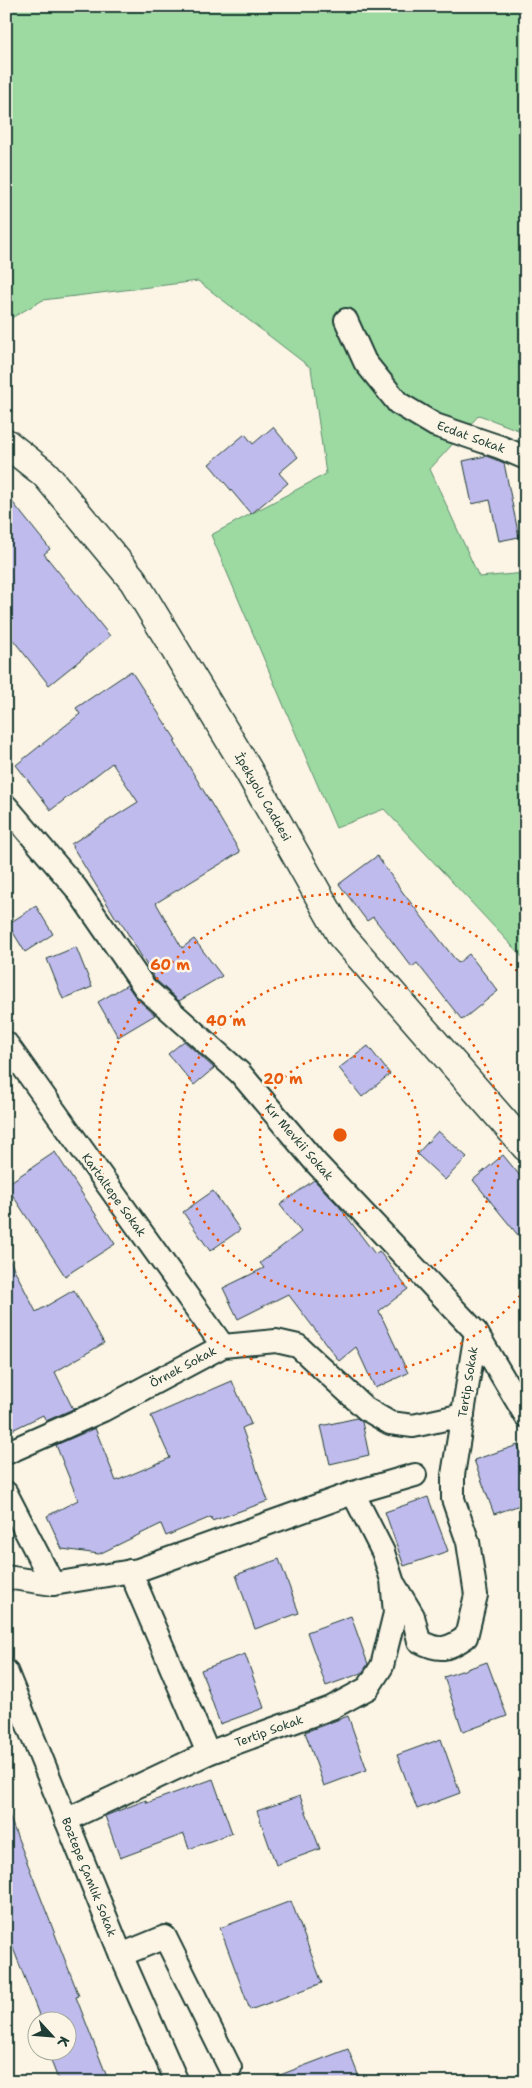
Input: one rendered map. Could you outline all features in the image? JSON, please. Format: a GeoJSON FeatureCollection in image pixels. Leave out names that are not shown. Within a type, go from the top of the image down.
{"type":"FeatureCollection","features":[{"type":"Feature","properties":{"kind":"street","name":"Ecdat Sokak"},"geometry":{"type":"LineString","coordinates":[[346,320],[365,362],[398,403],[435,425],[500,446],[526,458]]}},
{"type":"Feature","properties":{"kind":"street","name":"İpekyolu Caddesi"},"geometry":{"type":"LineString","coordinates":[[6,443],[45,474],[133,580],[248,770],[341,935],[526,1147]]}},
{"type":"Feature","properties":{"kind":"street","name":"Kır Mevkii Sokak"},"geometry":{"type":"LineString","coordinates":[[6,806],[76,888],[145,988],[240,1073],[316,1163],[476,1332],[526,1416]]}},
{"type":"Feature","properties":{"kind":"street","name":"Kartaltepe Sokak"},"geometry":{"type":"LineString","coordinates":[[6,1043],[223,1346]]}},
{"type":"Feature","properties":{"kind":"street","name":"Tertip Sokak"},"geometry":{"type":"LineString","coordinates":[[354,1493],[383,1552],[392,1580],[413,1616],[419,1641],[434,1649],[451,1647],[466,1637],[476,1595],[468,1542],[453,1499],[453,1475],[476,1332]]}},
{"type":"Feature","properties":{"kind":"street","name":"Örnek Sokak"},"geometry":{"type":"LineString","coordinates":[[6,1453],[103,1410],[223,1346],[276,1341],[298,1346],[366,1409],[390,1423],[412,1426],[463,1415]]}},
{"type":"Feature","properties":{"kind":"street"},"geometry":{"type":"LineString","coordinates":[[6,1578],[53,1584],[138,1570],[354,1493],[415,1475]]}},
{"type":"Feature","properties":{"kind":"street"},"geometry":{"type":"LineString","coordinates":[[6,1493],[53,1584]]}},
{"type":"Feature","properties":{"kind":"street"},"geometry":{"type":"LineString","coordinates":[[130,1571],[208,1753]]}},
{"type":"Feature","properties":{"kind":"street","name":"Tertip Sokak"},"geometry":{"type":"LineString","coordinates":[[66,1820],[208,1753],[331,1708],[368,1688],[382,1666],[395,1613],[392,1580]]}},
{"type":"Feature","properties":{"kind":"street","name":"Boztepe Çamlık Sokak"},"geometry":{"type":"LineString","coordinates":[[6,1671],[121,1955],[177,2082]]}},
{"type":"Feature","properties":{"kind":"street"},"geometry":{"type":"LineString","coordinates":[[121,1955],[166,1937],[230,2068]]}},
{"type":"Feature","properties":{"kind":"green space"},"geometry":{"type":"Polygon","coordinates":[[[6,6],[526,6],[526,433],[479,415],[430,469],[479,577],[526,573],[526,961],[384,809],[336,828],[211,535],[326,474],[311,368],[198,281],[43,300],[6,321],[6,6]]]}},
{"type":"Feature","properties":{"kind":"building"},"geometry":{"type":"Polygon","coordinates":[[[273,427],[298,457],[279,473],[288,483],[251,514],[209,464],[245,434],[253,444],[273,427]]]}},
{"type":"Feature","properties":{"kind":"building"},"geometry":{"type":"Polygon","coordinates":[[[486,456],[504,463],[519,537],[499,541],[490,500],[472,504],[463,461],[486,456]]]}},
{"type":"Feature","properties":{"kind":"building"},"geometry":{"type":"Polygon","coordinates":[[[6,494],[50,549],[44,554],[110,636],[49,685],[6,631],[6,494]]]}},
{"type":"Feature","properties":{"kind":"building"},"geometry":{"type":"Polygon","coordinates":[[[131,671],[176,740],[174,741],[240,852],[156,903],[182,948],[194,939],[222,976],[179,1001],[155,979],[71,844],[138,802],[112,763],[51,810],[16,765],[80,714],[76,708],[131,671]]]}},
{"type":"Feature","properties":{"kind":"building"},"geometry":{"type":"Polygon","coordinates":[[[377,856],[458,963],[469,954],[498,991],[462,1020],[417,963],[412,967],[373,917],[367,921],[339,884],[377,856]]]}},
{"type":"Feature","properties":{"kind":"building"},"geometry":{"type":"Polygon","coordinates":[[[36,906],[53,934],[25,952],[8,924],[36,906]]]}},
{"type":"Feature","properties":{"kind":"building"},"geometry":{"type":"Polygon","coordinates":[[[76,947],[92,987],[63,999],[47,959],[76,947]]]}},
{"type":"Feature","properties":{"kind":"building"},"geometry":{"type":"Polygon","coordinates":[[[127,985],[136,998],[155,1015],[118,1037],[98,1002],[127,985]]]}},
{"type":"Feature","properties":{"kind":"building"},"geometry":{"type":"Polygon","coordinates":[[[184,1041],[214,1068],[194,1085],[168,1054],[184,1041]]]}},
{"type":"Feature","properties":{"kind":"building"},"geometry":{"type":"Polygon","coordinates":[[[368,1046],[390,1074],[362,1097],[339,1068],[368,1046]]]}},
{"type":"Feature","properties":{"kind":"building"},"geometry":{"type":"Polygon","coordinates":[[[438,1131],[467,1157],[445,1180],[417,1154],[438,1131]]]}},
{"type":"Feature","properties":{"kind":"building"},"geometry":{"type":"Polygon","coordinates":[[[55,1152],[115,1244],[65,1276],[6,1185],[55,1152]]]}},
{"type":"Feature","properties":{"kind":"building"},"geometry":{"type":"Polygon","coordinates":[[[503,1155],[526,1183],[526,1245],[473,1180],[503,1155]]]}},
{"type":"Feature","properties":{"kind":"building"},"geometry":{"type":"Polygon","coordinates":[[[314,1180],[338,1205],[375,1254],[379,1251],[408,1289],[379,1311],[408,1373],[375,1388],[356,1347],[339,1361],[288,1294],[238,1319],[223,1288],[264,1268],[260,1263],[301,1232],[280,1205],[314,1180]]]}},
{"type":"Feature","properties":{"kind":"building"},"geometry":{"type":"Polygon","coordinates":[[[213,1191],[240,1230],[210,1251],[183,1212],[213,1191]]]}},
{"type":"Feature","properties":{"kind":"building"},"geometry":{"type":"Polygon","coordinates":[[[6,1253],[36,1312],[74,1290],[104,1343],[55,1372],[73,1409],[46,1421],[43,1415],[6,1433],[6,1253]]]}},
{"type":"Feature","properties":{"kind":"building"},"geometry":{"type":"Polygon","coordinates":[[[232,1381],[251,1424],[242,1428],[268,1501],[212,1521],[211,1517],[166,1536],[161,1524],[99,1554],[62,1549],[47,1516],[78,1500],[56,1445],[95,1428],[116,1481],[170,1458],[151,1416],[232,1381]]]}},
{"type":"Feature","properties":{"kind":"building"},"geometry":{"type":"Polygon","coordinates":[[[357,1418],[362,1422],[369,1455],[330,1464],[321,1426],[357,1418]]]}},
{"type":"Feature","properties":{"kind":"building"},"geometry":{"type":"Polygon","coordinates":[[[518,1445],[526,1467],[526,1503],[494,1514],[474,1460],[518,1445]]]}},
{"type":"Feature","properties":{"kind":"building"},"geometry":{"type":"Polygon","coordinates":[[[428,1497],[448,1551],[404,1566],[385,1512],[428,1497]]]}},
{"type":"Feature","properties":{"kind":"building"},"geometry":{"type":"Polygon","coordinates":[[[279,1559],[299,1613],[255,1629],[236,1575],[279,1559]]]}},
{"type":"Feature","properties":{"kind":"building"},"geometry":{"type":"Polygon","coordinates":[[[351,1616],[368,1664],[362,1673],[326,1686],[307,1632],[351,1616]]]}},
{"type":"Feature","properties":{"kind":"building"},"geometry":{"type":"Polygon","coordinates":[[[245,1654],[264,1708],[220,1724],[201,1670],[245,1654]]]}},
{"type":"Feature","properties":{"kind":"building"},"geometry":{"type":"Polygon","coordinates":[[[487,1662],[507,1716],[463,1732],[444,1677],[487,1662]]]}},
{"type":"Feature","properties":{"kind":"building"},"geometry":{"type":"Polygon","coordinates":[[[348,1716],[367,1770],[324,1786],[305,1732],[348,1716]]]}},
{"type":"Feature","properties":{"kind":"building"},"geometry":{"type":"Polygon","coordinates":[[[441,1739],[460,1793],[417,1809],[397,1755],[441,1739]]]}},
{"type":"Feature","properties":{"kind":"building"},"geometry":{"type":"Polygon","coordinates":[[[213,1779],[232,1833],[189,1849],[184,1834],[120,1858],[105,1816],[146,1800],[147,1803],[213,1779]]]}},
{"type":"Feature","properties":{"kind":"building"},"geometry":{"type":"Polygon","coordinates":[[[300,1796],[320,1849],[276,1865],[257,1811],[300,1796]]]}},
{"type":"Feature","properties":{"kind":"building"},"geometry":{"type":"Polygon","coordinates":[[[6,1813],[8,1813],[79,1996],[76,1997],[109,2082],[59,2082],[51,2060],[78,2060],[78,2010],[37,2010],[6,1930],[6,1813]]]}},
{"type":"Feature","properties":{"kind":"building"},"geometry":{"type":"Polygon","coordinates":[[[291,1901],[322,1983],[250,2010],[220,1928],[291,1901]]]}},
{"type":"Feature","properties":{"kind":"building"},"geometry":{"type":"Polygon","coordinates":[[[348,2049],[361,2082],[267,2082],[267,2080],[348,2049]]]}}]}
